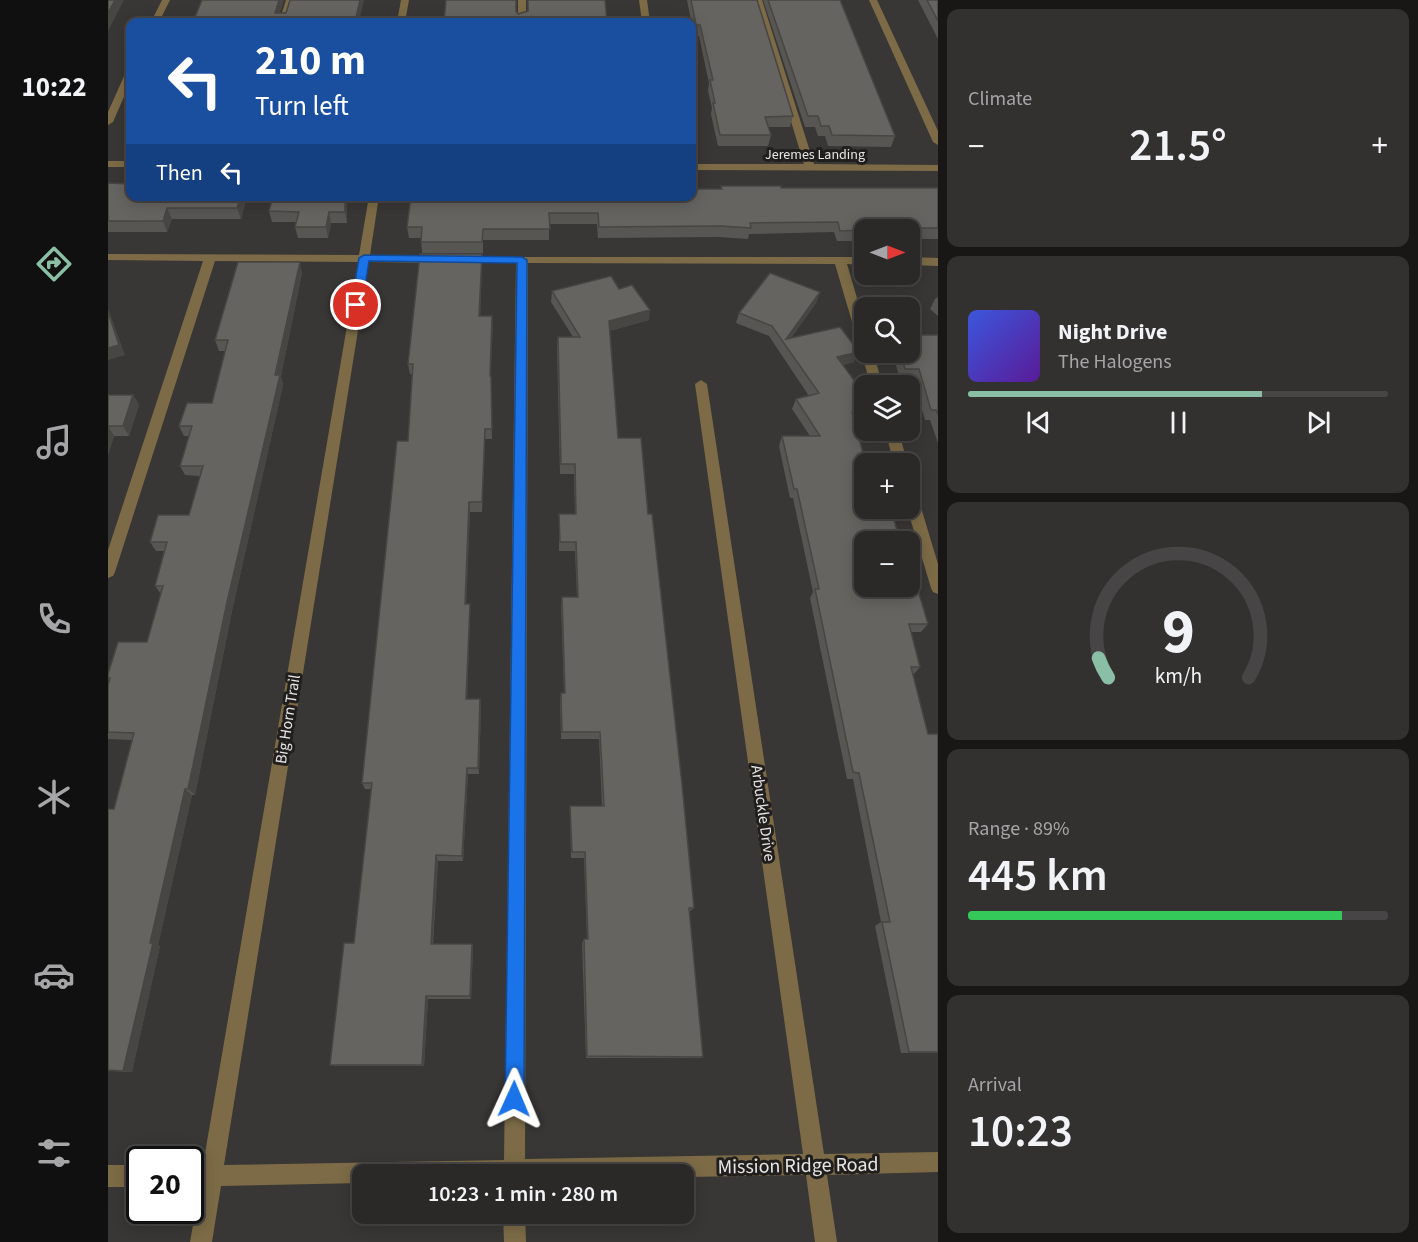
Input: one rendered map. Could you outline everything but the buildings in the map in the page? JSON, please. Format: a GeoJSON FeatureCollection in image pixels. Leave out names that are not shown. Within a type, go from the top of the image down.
{"type":"FeatureCollection","features":[{"type":"Feature","properties":{"kind":"street"},"geometry":{"type":"LineString","coordinates":[[157,18],[166,0]]}},
{"type":"Feature","properties":{"kind":"street"},"geometry":{"type":"LineString","coordinates":[[284,18],[290,0]]}},
{"type":"Feature","properties":{"kind":"street"},"geometry":{"type":"LineString","coordinates":[[402,18],[405,0]]}},
{"type":"Feature","properties":{"kind":"street"},"geometry":{"type":"LineString","coordinates":[[522,0],[522,18]]}},
{"type":"Feature","properties":{"kind":"street"},"geometry":{"type":"LineString","coordinates":[[643,0],[645,18]]}},
{"type":"Feature","properties":{"kind":"street"},"geometry":{"type":"LineString","coordinates":[[758,0],[810,168]]}},
{"type":"Feature","properties":{"kind":"street"},"geometry":{"type":"LineString","coordinates":[[873,0],[938,142]]}},
{"type":"Feature","properties":{"kind":"street"},"geometry":{"type":"LineString","coordinates":[[108,122],[126,84]]}},
{"type":"Feature","properties":{"kind":"street"},"geometry":{"type":"LineString","coordinates":[[108,164],[126,164]]}},
{"type":"Feature","properties":{"kind":"street","name":"Jeremes Landing"},"geometry":{"type":"LineString","coordinates":[[696,168],[938,168]]}},
{"type":"Feature","properties":{"kind":"street","name":"Big Horn Trail"},"geometry":{"type":"LineString","coordinates":[[204,1159],[373,201]]}},
{"type":"Feature","properties":{"kind":"street"},"geometry":{"type":"LineString","coordinates":[[108,257],[854,261]]}},
{"type":"Feature","properties":{"kind":"street"},"geometry":{"type":"LineString","coordinates":[[108,572],[210,258]]}},
{"type":"Feature","properties":{"kind":"street"},"geometry":{"type":"LineString","coordinates":[[514,1164],[522,260]]}},
{"type":"Feature","properties":{"kind":"street"},"geometry":{"type":"LineString","coordinates":[[840,261],[854,308]]}},
{"type":"Feature","properties":{"kind":"street"},"geometry":{"type":"LineString","coordinates":[[920,261],[938,262]]}},
{"type":"Feature","properties":{"kind":"street","name":"Arbuckle Drive"},"geometry":{"type":"LineString","coordinates":[[701,384],[826,1242]]}},
{"type":"Feature","properties":{"kind":"street"},"geometry":{"type":"LineString","coordinates":[[917,519],[938,588]]}},
{"type":"Feature","properties":{"kind":"street","name":"Mission Ridge Road"},"geometry":{"type":"LineString","coordinates":[[694,1168],[938,1162]]}},
{"type":"Feature","properties":{"kind":"street","name":"Mission Ridge Road"},"geometry":{"type":"LineString","coordinates":[[204,1176],[352,1175]]}},
{"type":"Feature","properties":{"kind":"street"},"geometry":{"type":"LineString","coordinates":[[108,1176],[126,1176]]}},
{"type":"Feature","properties":{"kind":"street","name":"Big Horn Trail"},"geometry":{"type":"LineString","coordinates":[[201,1224],[201,1242]]}},
{"type":"Feature","properties":{"kind":"street"},"geometry":{"type":"LineString","coordinates":[[514,1224],[514,1242]]}},
{"type":"Feature","properties":{"kind":"route"},"geometry":{"type":"LineString","coordinates":[[356,305],[364,258],[522,260],[514,1099]]}}]}
